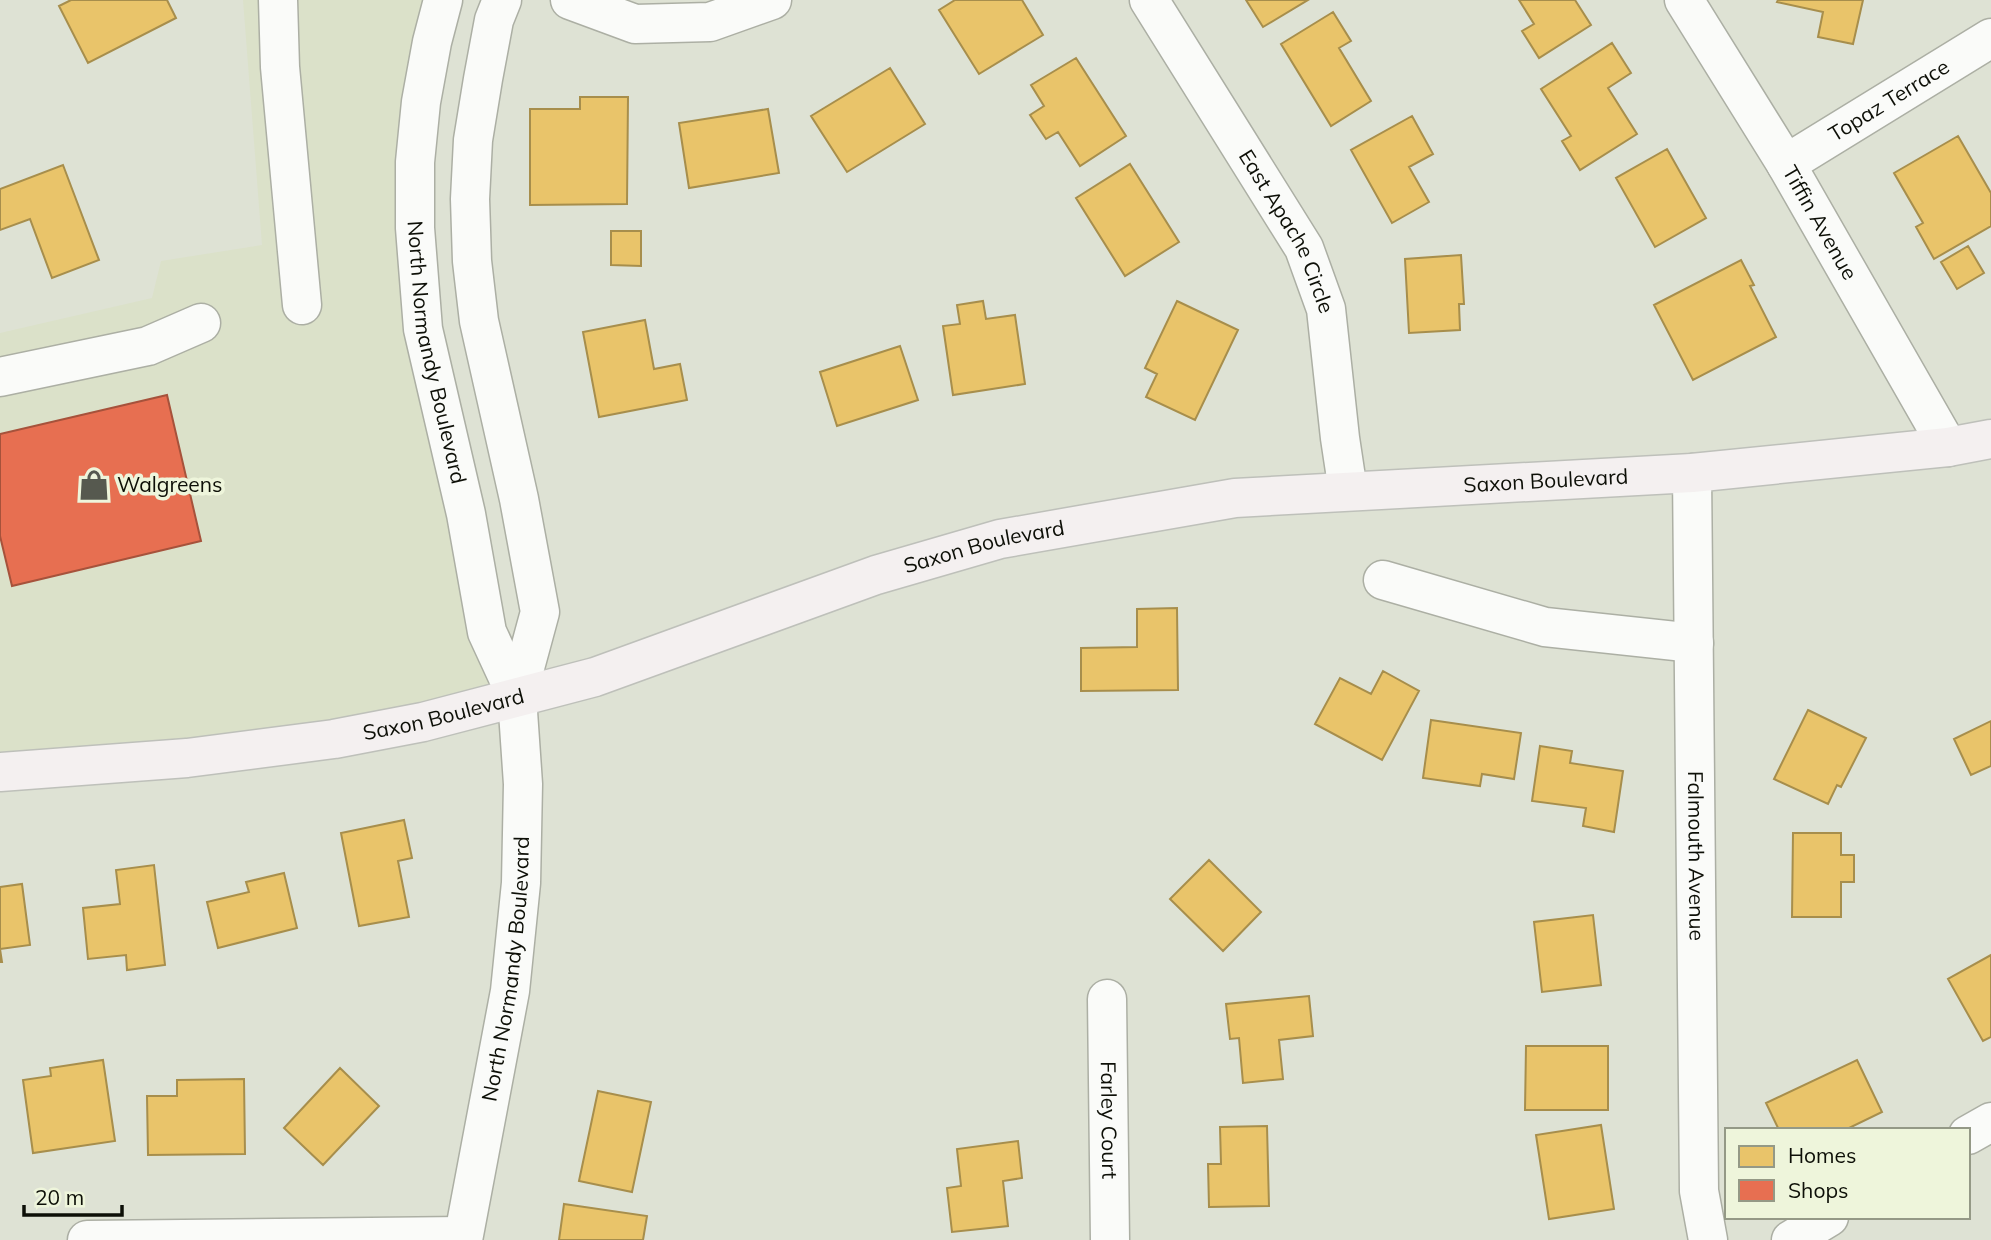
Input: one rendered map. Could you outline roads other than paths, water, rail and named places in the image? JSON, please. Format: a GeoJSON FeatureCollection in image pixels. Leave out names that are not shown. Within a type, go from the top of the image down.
{"type":"FeatureCollection","features":[{"type":"Feature","properties":{"kind":"main road","name":"Saxon Boulevard"},"geometry":{"type":"LineString","coordinates":[[0,772],[187,758],[334,739],[423,722],[595,677],[876,575],[1000,539],[1235,498],[1692,473],[1948,447],[1991,439]]}},
{"type":"Feature","properties":{"kind":"street"},"geometry":{"type":"LineString","coordinates":[[278,0],[280,66],[302,305]]}},
{"type":"Feature","properties":{"kind":"street","name":"North Normandy Boulevard"},"geometry":{"type":"LineString","coordinates":[[443,0],[421,102],[415,162],[415,228],[424,329],[466,514],[487,632],[517,697]]}},
{"type":"Feature","properties":{"kind":"street","name":"North Normandy Boulevard"},"geometry":{"type":"LineString","coordinates":[[463,1238],[510,991],[521,883],[523,784],[517,697],[540,612],[519,499],[479,321],[472,261],[470,199],[473,140],[494,20],[502,0]]}},
{"type":"Feature","properties":{"kind":"street"},"geometry":{"type":"LineString","coordinates":[[570,0],[635,24],[710,22],[772,0]]}},
{"type":"Feature","properties":{"kind":"street","name":"East Apache Circle"},"geometry":{"type":"LineString","coordinates":[[1149,0],[1304,248],[1326,309],[1348,491]]}},
{"type":"Feature","properties":{"kind":"street","name":"Tiffin Avenue"},"geometry":{"type":"LineString","coordinates":[[1684,0],[1786,164],[1948,447]]}},
{"type":"Feature","properties":{"kind":"street","name":"Topaz Terrace"},"geometry":{"type":"LineString","coordinates":[[1786,164],[1991,38]]}},
{"type":"Feature","properties":{"kind":"street"},"geometry":{"type":"LineString","coordinates":[[0,377],[149,346],[201,323]]}},
{"type":"Feature","properties":{"kind":"street","name":"Falmouth Avenue"},"geometry":{"type":"LineString","coordinates":[[1692,473],[1699,1191],[1708,1240]]}},
{"type":"Feature","properties":{"kind":"street"},"geometry":{"type":"LineString","coordinates":[[1383,580],[1545,627],[1694,643]]}},
{"type":"Feature","properties":{"kind":"street","name":"Farley Court"},"geometry":{"type":"LineString","coordinates":[[1107,999],[1110,1240]]}},
{"type":"Feature","properties":{"kind":"street"},"geometry":{"type":"LineString","coordinates":[[1970,1134],[1991,1122]]}},
{"type":"Feature","properties":{"kind":"street"},"geometry":{"type":"LineString","coordinates":[[1791,1240],[1826,1219]]}},
{"type":"Feature","properties":{"kind":"street"},"geometry":{"type":"LineString","coordinates":[[87,1240],[463,1238]]}},
{"type":"Feature","properties":{"kind":"place","name":"Walgreens"},"geometry":{"type":"Point","coordinates":[94,485]}}]}
